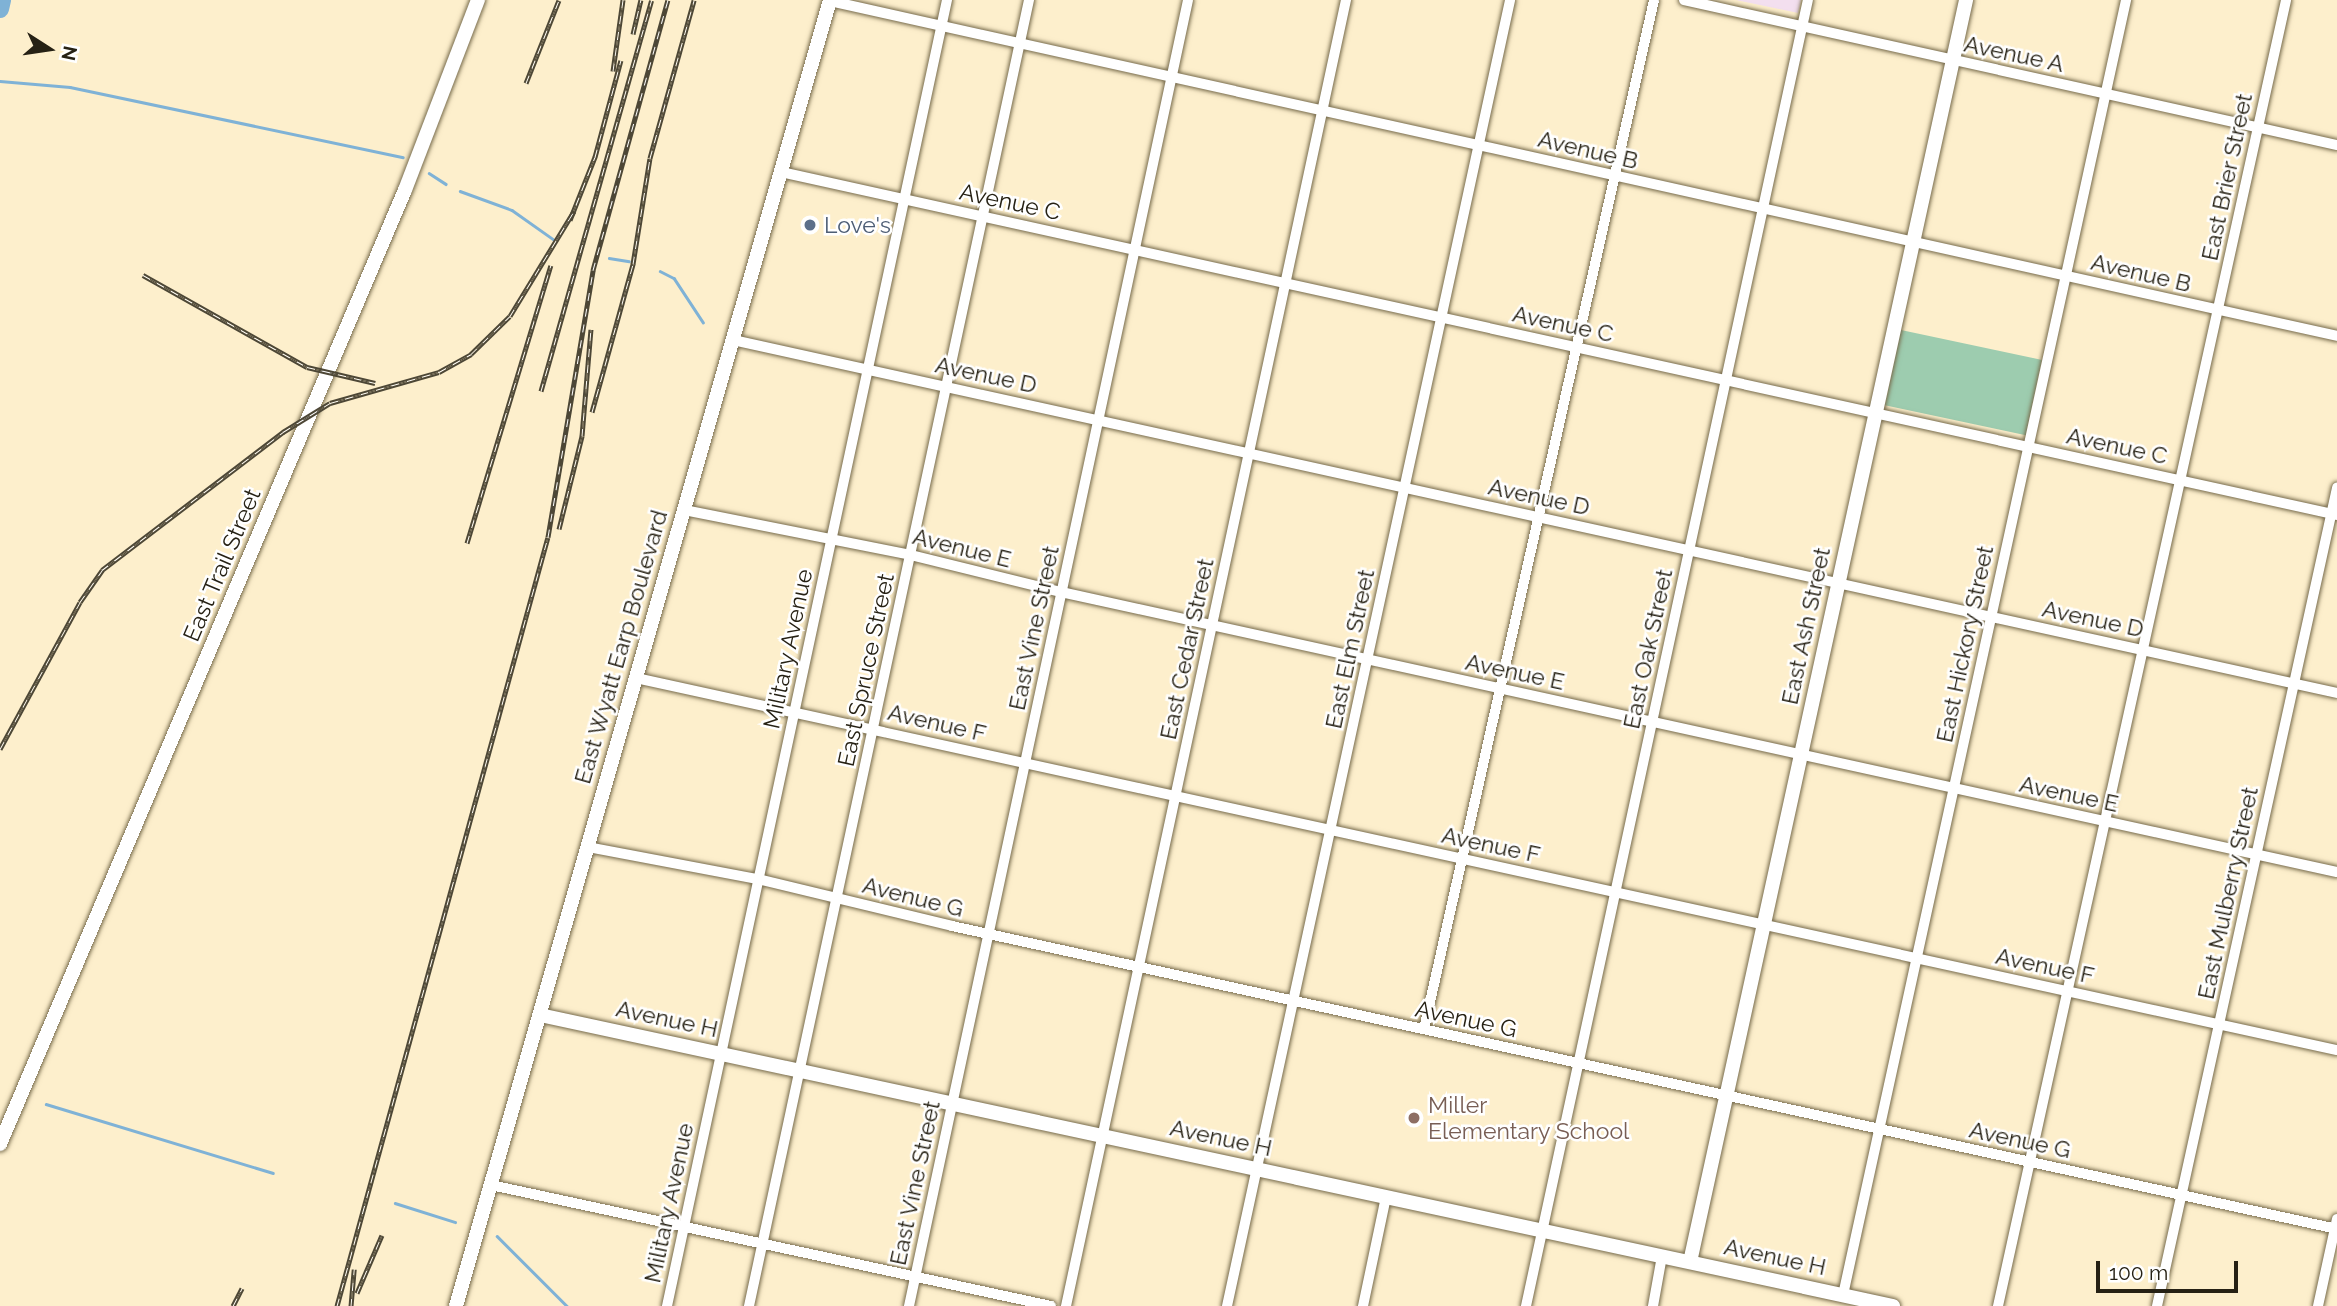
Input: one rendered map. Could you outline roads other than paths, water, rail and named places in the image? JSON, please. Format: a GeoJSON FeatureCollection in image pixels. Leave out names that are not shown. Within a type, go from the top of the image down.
{"type":"FeatureCollection","features":[{"type":"Feature","properties":{"kind":"street","name":"East Trail Street"},"geometry":{"type":"LineString","coordinates":[[0,1144],[405,190],[478,0]]}},
{"type":"Feature","properties":{"kind":"street","name":"Avenue B"},"geometry":{"type":"LineString","coordinates":[[831,0],[2337,336]]}},
{"type":"Feature","properties":{"kind":"street","name":"East Wyatt Earp Boulevard"},"geometry":{"type":"LineString","coordinates":[[456,1306],[831,0]]}},
{"type":"Feature","properties":{"kind":"street","name":"Military Avenue"},"geometry":{"type":"LineString","coordinates":[[667,1306],[947,0]]}},
{"type":"Feature","properties":{"kind":"street","name":"East Spruce Street"},"geometry":{"type":"LineString","coordinates":[[749,1306],[1029,0]]}},
{"type":"Feature","properties":{"kind":"street","name":"East Vine Street"},"geometry":{"type":"LineString","coordinates":[[909,1306],[1188,0]]}},
{"type":"Feature","properties":{"kind":"street","name":"East Cedar Street"},"geometry":{"type":"LineString","coordinates":[[1066,1306],[1346,0]]}},
{"type":"Feature","properties":{"kind":"street","name":"East Elm Street"},"geometry":{"type":"LineString","coordinates":[[1227,1306],[1510,0]]}},
{"type":"Feature","properties":{"kind":"street"},"geometry":{"type":"LineString","coordinates":[[1424,1029],[1654,0]]}},
{"type":"Feature","properties":{"kind":"street","name":"Avenue A"},"geometry":{"type":"LineString","coordinates":[[1684,0],[2337,145]]}},
{"type":"Feature","properties":{"kind":"street","name":"East Oak Street"},"geometry":{"type":"LineString","coordinates":[[1526,1306],[1808,0]]}},
{"type":"Feature","properties":{"kind":"street","name":"East Ash Street"},"geometry":{"type":"LineString","coordinates":[[1690,1262],[1966,0]]}},
{"type":"Feature","properties":{"kind":"street","name":"East Hickory Street"},"geometry":{"type":"LineString","coordinates":[[1843,1295],[2126,0]]}},
{"type":"Feature","properties":{"kind":"street","name":"East Brier Street"},"geometry":{"type":"LineString","coordinates":[[1998,1306],[2286,0]]}},
{"type":"Feature","properties":{"kind":"street","name":"Avenue C"},"geometry":{"type":"LineString","coordinates":[[781,172],[2334,514]]}},
{"type":"Feature","properties":{"kind":"street","name":"Avenue D"},"geometry":{"type":"LineString","coordinates":[[733,340],[2337,693]]}},
{"type":"Feature","properties":{"kind":"street","name":"East Mulberry Street"},"geometry":{"type":"LineString","coordinates":[[2157,1306],[2294,683],[2334,514],[2337,488]]}},
{"type":"Feature","properties":{"kind":"street","name":"Avenue E"},"geometry":{"type":"LineString","coordinates":[[684,510],[911,555],[1061,593],[2337,872]]}},
{"type":"Feature","properties":{"kind":"street","name":"Avenue F"},"geometry":{"type":"LineString","coordinates":[[636,678],[873,727],[1025,763],[2337,1050]]}},
{"type":"Feature","properties":{"kind":"street","name":"Avenue G"},"geometry":{"type":"LineString","coordinates":[[588,847],[758,879],[988,934],[1293,1001],[2182,1195],[2336,1225]]}},
{"type":"Feature","properties":{"kind":"street","name":"Avenue H"},"geometry":{"type":"LineString","coordinates":[[540,1015],[1893,1306]]}},
{"type":"Feature","properties":{"kind":"street"},"geometry":{"type":"LineString","coordinates":[[491,1185],[1051,1306]]}},
{"type":"Feature","properties":{"kind":"street"},"geometry":{"type":"LineString","coordinates":[[1363,1306],[1386,1197]]}},
{"type":"Feature","properties":{"kind":"street"},"geometry":{"type":"LineString","coordinates":[[2318,1306],[2336,1225]]}},
{"type":"Feature","properties":{"kind":"street"},"geometry":{"type":"LineString","coordinates":[[1653,1306],[1662,1256]]}},
{"type":"Feature","properties":{"kind":"waterway"},"geometry":{"type":"LineString","coordinates":[[0,9],[2,0]]}},
{"type":"Feature","properties":{"kind":"waterway"},"geometry":{"type":"LineString","coordinates":[[0,81],[70,87],[403,157]]}},
{"type":"Feature","properties":{"kind":"waterway"},"geometry":{"type":"LineString","coordinates":[[429,173],[446,184]]}},
{"type":"Feature","properties":{"kind":"waterway"},"geometry":{"type":"LineString","coordinates":[[460,191],[512,210],[553,239]]}},
{"type":"Feature","properties":{"kind":"waterway"},"geometry":{"type":"LineString","coordinates":[[609,258],[629,261]]}},
{"type":"Feature","properties":{"kind":"waterway"},"geometry":{"type":"LineString","coordinates":[[660,271],[674,278],[703,322]]}},
{"type":"Feature","properties":{"kind":"waterway"},"geometry":{"type":"LineString","coordinates":[[46,1104],[273,1173]]}},
{"type":"Feature","properties":{"kind":"waterway"},"geometry":{"type":"LineString","coordinates":[[395,1203],[455,1222]]}},
{"type":"Feature","properties":{"kind":"waterway"},"geometry":{"type":"LineString","coordinates":[[497,1236],[567,1306]]}},
{"type":"Feature","properties":{"kind":"railway"},"geometry":{"type":"LineString","coordinates":[[526,83],[559,0]]}},
{"type":"Feature","properties":{"kind":"railway"},"geometry":{"type":"LineString","coordinates":[[613,71],[623,0]]}},
{"type":"Feature","properties":{"kind":"railway"},"geometry":{"type":"LineString","coordinates":[[633,34],[641,0]]}},
{"type":"Feature","properties":{"kind":"railway"},"geometry":{"type":"LineString","coordinates":[[541,391],[652,0]]}},
{"type":"Feature","properties":{"kind":"railway"},"geometry":{"type":"LineString","coordinates":[[337,1306],[548,537],[593,270],[668,0]]}},
{"type":"Feature","properties":{"kind":"railway"},"geometry":{"type":"LineString","coordinates":[[592,412],[633,264],[650,158],[694,0]]}},
{"type":"Feature","properties":{"kind":"railway"},"geometry":{"type":"LineString","coordinates":[[570,220],[595,157],[621,60]]}},
{"type":"Feature","properties":{"kind":"railway"},"geometry":{"type":"LineString","coordinates":[[0,749],[80,602],[102,570],[283,432],[330,403],[439,372],[471,354],[510,316],[574,211]]}},
{"type":"Feature","properties":{"kind":"railway"},"geometry":{"type":"LineString","coordinates":[[467,543],[551,265]]}},
{"type":"Feature","properties":{"kind":"railway"},"geometry":{"type":"LineString","coordinates":[[143,275],[307,367],[375,383]]}},
{"type":"Feature","properties":{"kind":"railway"},"geometry":{"type":"LineString","coordinates":[[559,529],[582,436],[591,329]]}},
{"type":"Feature","properties":{"kind":"railway"},"geometry":{"type":"LineString","coordinates":[[357,1293],[382,1235]]}},
{"type":"Feature","properties":{"kind":"railway"},"geometry":{"type":"LineString","coordinates":[[351,1306],[354,1269]]}},
{"type":"Feature","properties":{"kind":"railway"},"geometry":{"type":"LineString","coordinates":[[233,1306],[242,1288]]}},
{"type":"Feature","properties":{"kind":"place","name":"Love's"},"geometry":{"type":"Point","coordinates":[810,225]}},
{"type":"Feature","properties":{"kind":"place","name":"Miller Elementary School"},"geometry":{"type":"Point","coordinates":[1414,1118]}}]}
